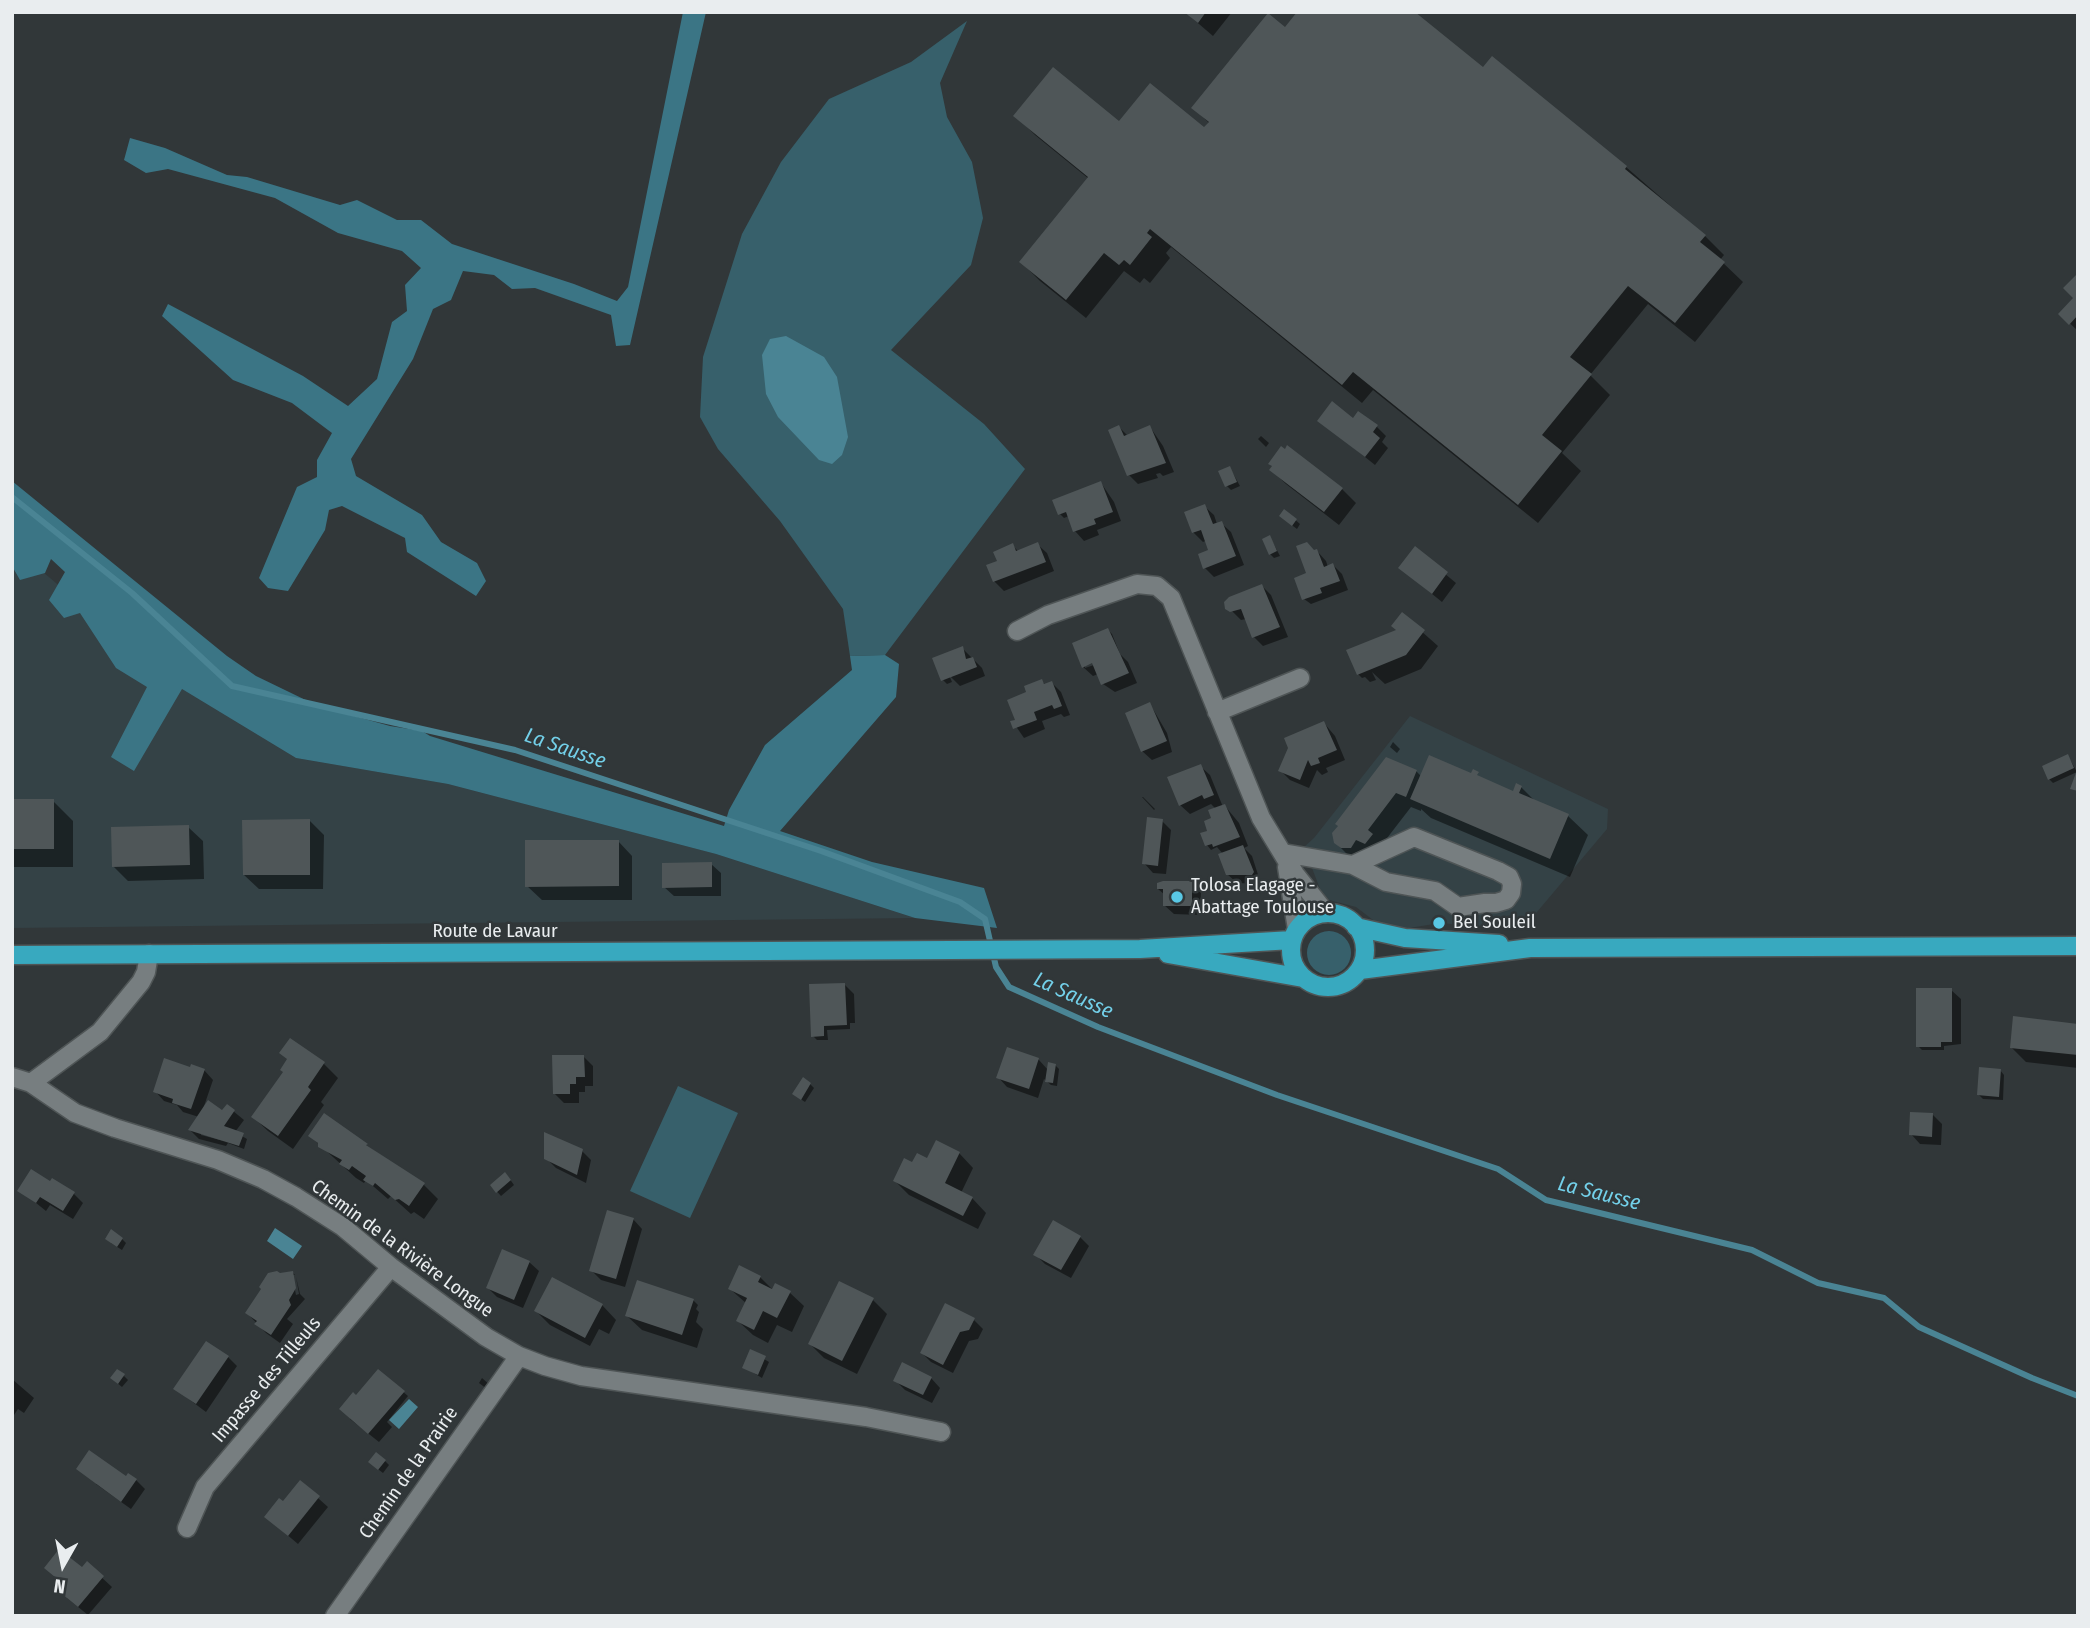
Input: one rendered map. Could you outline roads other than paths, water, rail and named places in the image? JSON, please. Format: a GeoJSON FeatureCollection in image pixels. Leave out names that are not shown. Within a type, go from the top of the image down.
{"type":"FeatureCollection","features":[{"type":"Feature","properties":{"kind":"main road"},"geometry":{"type":"LineString","coordinates":[[1326,913],[1348,919],[1362,937],[1365,948],[1360,970],[1346,983],[1328,988],[1303,978],[1140,949],[1294,935],[1315,916],[1326,913]]}},
{"type":"Feature","properties":{"kind":"main road"},"geometry":{"type":"LineString","coordinates":[[1356,927],[1405,938],[1486,942],[1530,948]]}},
{"type":"Feature","properties":{"kind":"main road"},"geometry":{"type":"LineString","coordinates":[[1294,935],[1292,961],[1303,978]]}},
{"type":"Feature","properties":{"kind":"main road"},"geometry":{"type":"LineString","coordinates":[[1360,970],[1530,948],[2078,946]]}},
{"type":"Feature","properties":{"kind":"main road","name":"Route de Lavaur"},"geometry":{"type":"LineString","coordinates":[[12,955],[1140,949]]}},
{"type":"Feature","properties":{"kind":"street"},"geometry":{"type":"LineString","coordinates":[[1017,631],[1048,615],[1137,584],[1157,586],[1171,598],[1261,818],[1295,874],[1326,913]]}},
{"type":"Feature","properties":{"kind":"street"},"geometry":{"type":"LineString","coordinates":[[1217,712],[1300,678]]}},
{"type":"Feature","properties":{"kind":"street"},"geometry":{"type":"LineString","coordinates":[[1283,853],[1353,865],[1386,883],[1434,891],[1458,908],[1496,903],[1506,900],[1511,893],[1512,884],[1509,877],[1414,837],[1353,865]]}},
{"type":"Feature","properties":{"kind":"street"},"geometry":{"type":"LineString","coordinates":[[1283,853],[1290,873],[1294,935]]}},
{"type":"Feature","properties":{"kind":"street"},"geometry":{"type":"LineString","coordinates":[[31,1083],[100,1032],[141,982],[149,954]]}},
{"type":"Feature","properties":{"kind":"street","name":"Chemin de la Rivière Longue"},"geometry":{"type":"LineString","coordinates":[[12,1077],[31,1083],[60,1104],[86,1117],[218,1160],[263,1179],[321,1212],[486,1337],[519,1356],[581,1376],[866,1417],[941,1432]]}},
{"type":"Feature","properties":{"kind":"street","name":"Impasse des Tilleuls"},"geometry":{"type":"LineString","coordinates":[[187,1528],[205,1487],[391,1267]]}},
{"type":"Feature","properties":{"kind":"street","name":"Chemin de la Prairie"},"geometry":{"type":"LineString","coordinates":[[335,1616],[519,1356]]}},
{"type":"Feature","properties":{"kind":"waterway","name":"La Sausse"},"geometry":{"type":"LineString","coordinates":[[12,497],[132,593],[232,686],[515,750],[821,851],[960,902],[985,919],[996,967],[1009,987],[1098,1027],[1277,1095],[1498,1169],[1546,1200],[1752,1250],[1818,1283],[1884,1298],[1919,1327],[2078,1396]]}},
{"type":"Feature","properties":{"kind":"place","name":"Tolosa Elagage - Abattage Toulouse"},"geometry":{"type":"Point","coordinates":[1177,897]}},
{"type":"Feature","properties":{"kind":"place","name":"Bel Souleil"},"geometry":{"type":"Point","coordinates":[1439,923]}}]}
